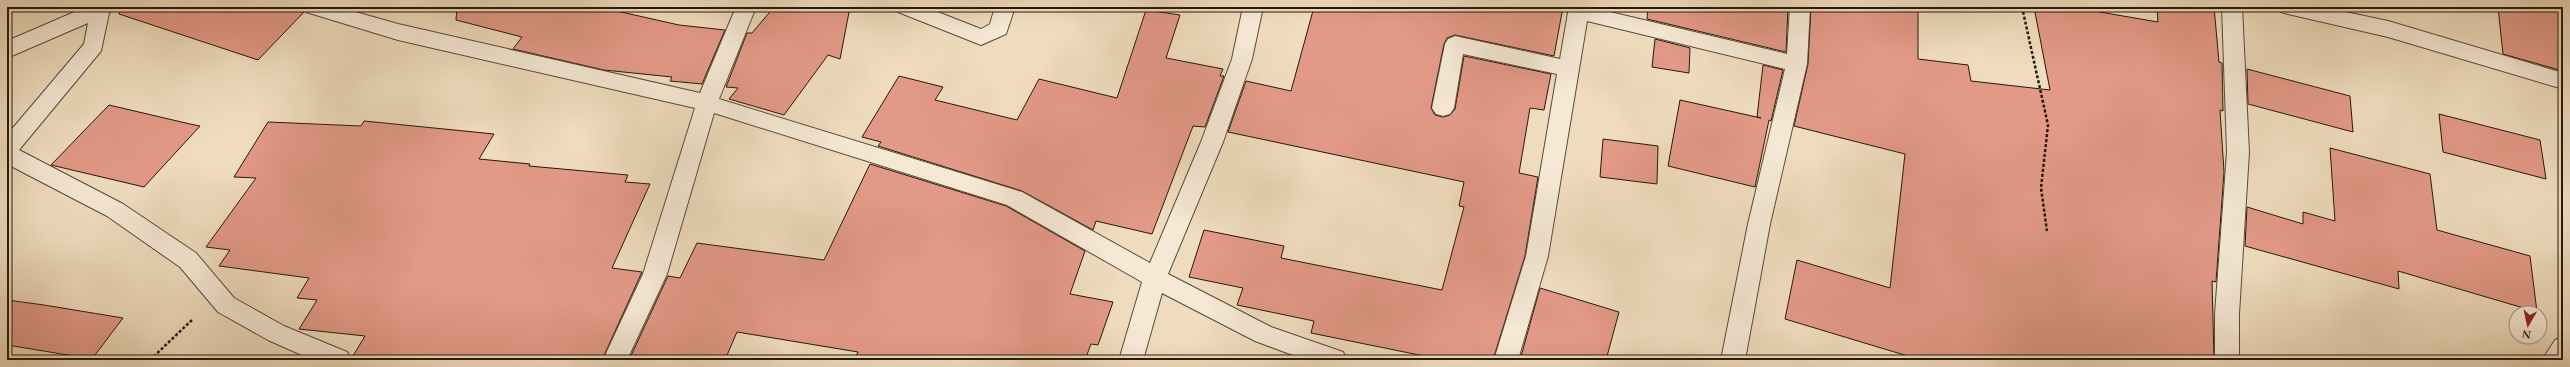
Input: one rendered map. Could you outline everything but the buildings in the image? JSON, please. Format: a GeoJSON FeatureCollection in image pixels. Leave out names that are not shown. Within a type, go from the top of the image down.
{"type":"FeatureCollection","features":[{"type":"Feature","properties":{"kind":"street"},"geometry":{"type":"LineString","coordinates":[[313,7],[398,32],[707,103],[1014,198],[1155,278],[1263,334],[1335,360]]}},
{"type":"Feature","properties":{"kind":"street"},"geometry":{"type":"LineString","coordinates":[[615,360],[655,274],[707,103],[746,7]]}},
{"type":"Feature","properties":{"kind":"street"},"geometry":{"type":"LineString","coordinates":[[905,7],[982,37],[999,29],[1005,7]]}},
{"type":"Feature","properties":{"kind":"street"},"geometry":{"type":"LineString","coordinates":[[1132,360],[1155,278],[1212,142],[1242,59],[1253,7]]}},
{"type":"Feature","properties":{"kind":"street"},"geometry":{"type":"LineString","coordinates":[[1733,360],[1759,224],[1797,64],[1800,7]]}},
{"type":"Feature","properties":{"kind":"street"},"geometry":{"type":"LineString","coordinates":[[2227,360],[2227,314],[2238,152],[2232,7]]}},
{"type":"Feature","properties":{"kind":"street"},"geometry":{"type":"LineString","coordinates":[[2288,7],[2388,29],[2563,81]]}},
{"type":"Feature","properties":{"kind":"street"},"geometry":{"type":"LineString","coordinates":[[7,50],[103,8]]}},
{"type":"Feature","properties":{"kind":"street"},"geometry":{"type":"LineString","coordinates":[[7,150],[94,46],[103,8]]}},
{"type":"Feature","properties":{"kind":"street"},"geometry":{"type":"LineString","coordinates":[[1506,360],[1537,256],[1579,9],[1797,64]]}},
{"type":"Feature","properties":{"kind":"street"},"geometry":{"type":"LineString","coordinates":[[1443,108],[1455,44],[1570,69]]}},
{"type":"Feature","properties":{"kind":"street"},"geometry":{"type":"LineString","coordinates":[[7,154],[115,210],[188,260],[226,305],[276,333],[324,356],[339,360]]}},
{"type":"Feature","properties":{"kind":"street"},"geometry":{"type":"LineString","coordinates":[[2554,360],[2563,347]]}},
{"type":"Feature","properties":{"kind":"path"},"geometry":{"type":"LineString","coordinates":[[2022,7],[2048,125],[2041,188],[2047,231]]}},
{"type":"Feature","properties":{"kind":"path"},"geometry":{"type":"LineString","coordinates":[[150,360],[218,295]]}}]}
